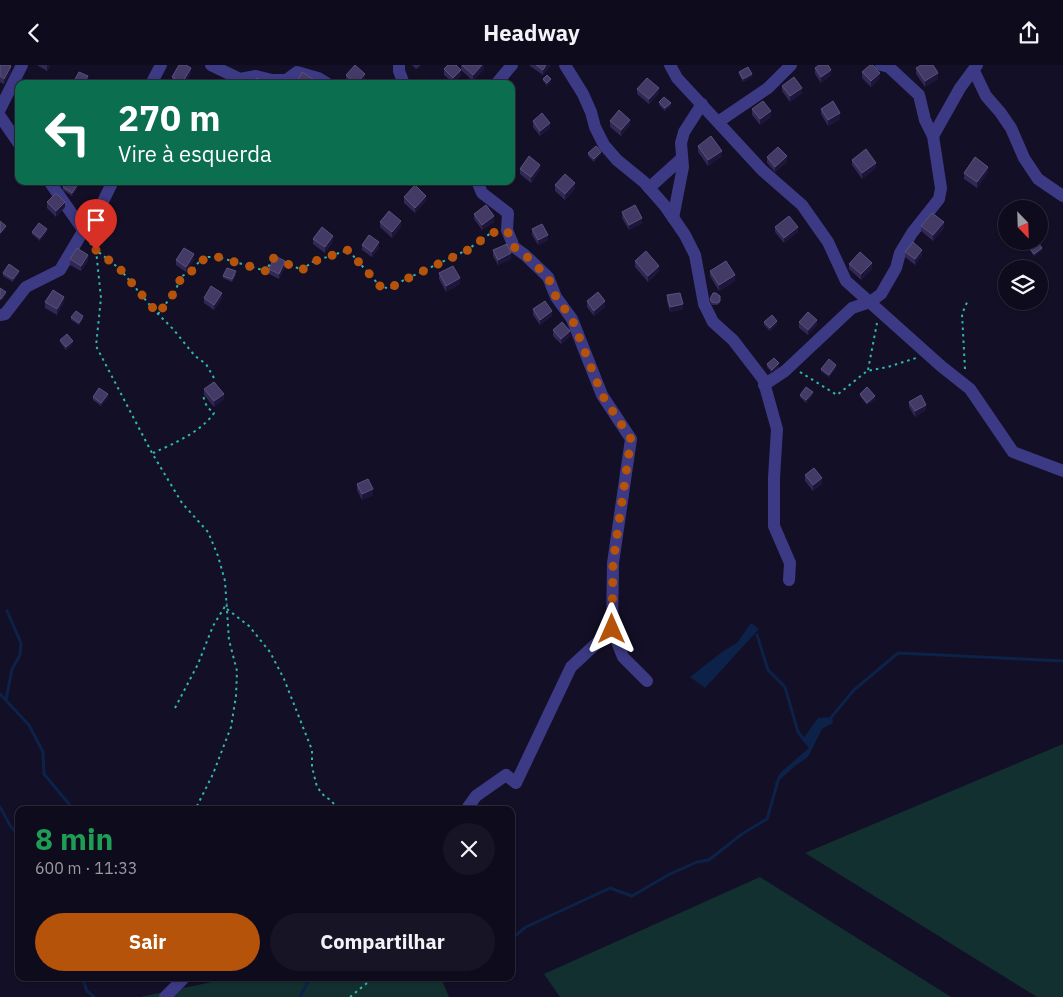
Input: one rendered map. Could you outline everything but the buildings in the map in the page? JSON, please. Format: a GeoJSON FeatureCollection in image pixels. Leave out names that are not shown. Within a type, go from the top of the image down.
{"type":"FeatureCollection","features":[{"type":"Feature","properties":{"kind":"street"},"geometry":{"type":"LineString","coordinates":[[15,137],[0,109],[22,65]]}},
{"type":"Feature","properties":{"kind":"street"},"geometry":{"type":"LineString","coordinates":[[153,80],[161,65]]}},
{"type":"Feature","properties":{"kind":"street"},"geometry":{"type":"LineString","coordinates":[[211,65],[240,79],[256,76],[272,80],[286,80],[297,73],[321,80]]}},
{"type":"Feature","properties":{"kind":"street"},"geometry":{"type":"LineString","coordinates":[[399,65],[402,80]]}},
{"type":"Feature","properties":{"kind":"street"},"geometry":{"type":"LineString","coordinates":[[499,80],[512,65]]}},
{"type":"Feature","properties":{"kind":"street"},"geometry":{"type":"LineString","coordinates":[[565,65],[584,94],[592,112],[595,127],[604,145],[617,160],[644,182],[685,235],[695,255],[704,303],[713,322],[733,340],[763,379],[777,429],[774,526],[790,563],[789,580]]}},
{"type":"Feature","properties":{"kind":"street"},"geometry":{"type":"LineString","coordinates":[[670,65],[677,78],[762,170],[802,205],[828,242],[846,281],[928,355],[970,389],[1013,452],[1063,471]]}},
{"type":"Feature","properties":{"kind":"street"},"geometry":{"type":"LineString","coordinates":[[718,122],[768,88],[791,65]]}},
{"type":"Feature","properties":{"kind":"street"},"geometry":{"type":"LineString","coordinates":[[764,385],[791,366],[852,308],[874,305],[896,269],[904,246],[939,199],[941,188],[933,136],[925,120],[919,95],[889,67],[882,65]]}},
{"type":"Feature","properties":{"kind":"street"},"geometry":{"type":"LineString","coordinates":[[933,136],[960,87],[976,68]]}},
{"type":"Feature","properties":{"kind":"street"},"geometry":{"type":"LineString","coordinates":[[976,68],[986,96],[1011,128],[1024,158],[1038,179],[1063,196]]}},
{"type":"Feature","properties":{"kind":"street"},"geometry":{"type":"LineString","coordinates":[[673,218],[683,167],[681,143],[684,132],[702,104]]}},
{"type":"Feature","properties":{"kind":"street"},"geometry":{"type":"LineString","coordinates":[[649,188],[681,159]]}},
{"type":"Feature","properties":{"kind":"street"},"geometry":{"type":"LineString","coordinates":[[51,185],[83,232]]}},
{"type":"Feature","properties":{"kind":"street"},"geometry":{"type":"LineString","coordinates":[[0,315],[5,314],[26,287],[60,269],[83,232],[95,218],[111,185]]}},
{"type":"Feature","properties":{"kind":"street"},"geometry":{"type":"LineString","coordinates":[[479,185],[482,193],[508,213],[507,230],[514,247],[548,277],[556,297],[572,319],[602,395],[631,439],[613,563],[612,629],[623,657],[647,681]]}},
{"type":"Feature","properties":{"kind":"street"},"geometry":{"type":"LineString","coordinates":[[469,806],[476,796],[506,775],[516,783],[572,667],[612,629]]}},
{"type":"Feature","properties":{"kind":"street"},"geometry":{"type":"LineString","coordinates":[[165,997],[181,981]]}},
{"type":"Feature","properties":{"kind":"path"},"geometry":{"type":"LineString","coordinates":[[158,314],[174,293],[182,276],[191,272],[198,263],[208,257],[218,257],[266,271],[273,258],[302,270],[312,262],[348,250],[380,286],[390,289],[398,283],[468,250],[491,233],[507,230]]}},
{"type":"Feature","properties":{"kind":"path"},"geometry":{"type":"LineString","coordinates":[[83,232],[96,250],[120,269],[195,356],[206,364],[214,378],[215,383],[203,395],[207,407],[214,413],[210,419],[182,439],[152,453]]}},
{"type":"Feature","properties":{"kind":"path"},"geometry":{"type":"LineString","coordinates":[[96,250],[102,298],[96,346],[152,453],[182,503],[208,532],[222,569],[227,603],[229,640],[237,671],[236,696],[231,727],[197,806]]}},
{"type":"Feature","properties":{"kind":"path"},"geometry":{"type":"LineString","coordinates":[[968,301],[962,315],[963,363],[970,389]]}},
{"type":"Feature","properties":{"kind":"path"},"geometry":{"type":"LineString","coordinates":[[868,371],[871,357],[874,305]]}},
{"type":"Feature","properties":{"kind":"path"},"geometry":{"type":"LineString","coordinates":[[791,366],[837,395],[868,371],[928,355]]}},
{"type":"Feature","properties":{"kind":"path"},"geometry":{"type":"LineString","coordinates":[[176,708],[198,664],[213,626],[227,603]]}},
{"type":"Feature","properties":{"kind":"path"},"geometry":{"type":"LineString","coordinates":[[227,609],[250,626],[270,652],[284,679],[310,743],[317,787],[335,806]]}},
{"type":"Feature","properties":{"kind":"path"},"geometry":{"type":"LineString","coordinates":[[350,997],[367,983],[366,981]]}},
{"type":"Feature","properties":{"kind":"green space"},"geometry":{"type":"Polygon","coordinates":[[[1063,744],[1063,997],[1037,997],[805,853],[1063,744]]]}},
{"type":"Feature","properties":{"kind":"green space"},"geometry":{"type":"Polygon","coordinates":[[[760,877],[951,997],[560,997],[544,974],[760,877]]]}},
{"type":"Feature","properties":{"kind":"green space"},"geometry":{"type":"Polygon","coordinates":[[[217,981],[442,981],[449,997],[140,997],[217,981]]]}},
{"type":"Feature","properties":{"kind":"water"},"geometry":{"type":"Polygon","coordinates":[[[751,623],[759,629],[705,688],[690,677],[737,643],[751,623]]]}},
{"type":"Feature","properties":{"kind":"water"},"geometry":{"type":"Polygon","coordinates":[[[832,717],[833,723],[822,729],[808,757],[774,785],[780,773],[809,748],[802,740],[818,718],[832,717]]]}},
{"type":"Feature","properties":{"kind":"waterway"},"geometry":{"type":"LineString","coordinates":[[6,700],[12,669],[20,655],[21,643],[7,611]]}},
{"type":"Feature","properties":{"kind":"waterway"},"geometry":{"type":"LineString","coordinates":[[757,635],[768,670],[785,687],[798,732],[805,741]]}},
{"type":"Feature","properties":{"kind":"waterway"},"geometry":{"type":"LineString","coordinates":[[829,720],[854,690],[898,653],[1063,661]]}},
{"type":"Feature","properties":{"kind":"waterway"},"geometry":{"type":"LineString","coordinates":[[0,694],[29,725],[43,752],[44,774],[71,806]]}},
{"type":"Feature","properties":{"kind":"waterway"},"geometry":{"type":"LineString","coordinates":[[515,936],[526,927],[610,888],[632,896],[668,875],[697,862],[709,860],[742,834],[767,819],[778,781]]}},
{"type":"Feature","properties":{"kind":"waterway"},"geometry":{"type":"LineString","coordinates":[[0,807],[15,832]]}},
{"type":"Feature","properties":{"kind":"waterway"},"geometry":{"type":"LineString","coordinates":[[83,981],[87,991],[94,997]]}},
{"type":"Feature","properties":{"kind":"waterway"},"geometry":{"type":"LineString","coordinates":[[300,997],[308,981]]}},
{"type":"Feature","properties":{"kind":"route"},"geometry":{"type":"LineString","coordinates":[[96,250],[120,269],[158,314],[174,293],[175,288],[180,284],[182,276],[191,272],[198,263],[208,257],[218,257],[240,265],[266,271],[273,258],[302,270],[312,262],[348,250],[380,286],[390,289],[398,283],[448,258],[468,250],[491,233],[507,230],[514,247],[548,277],[556,297],[572,319],[602,395],[631,439],[613,563],[612,629]]}}]}
